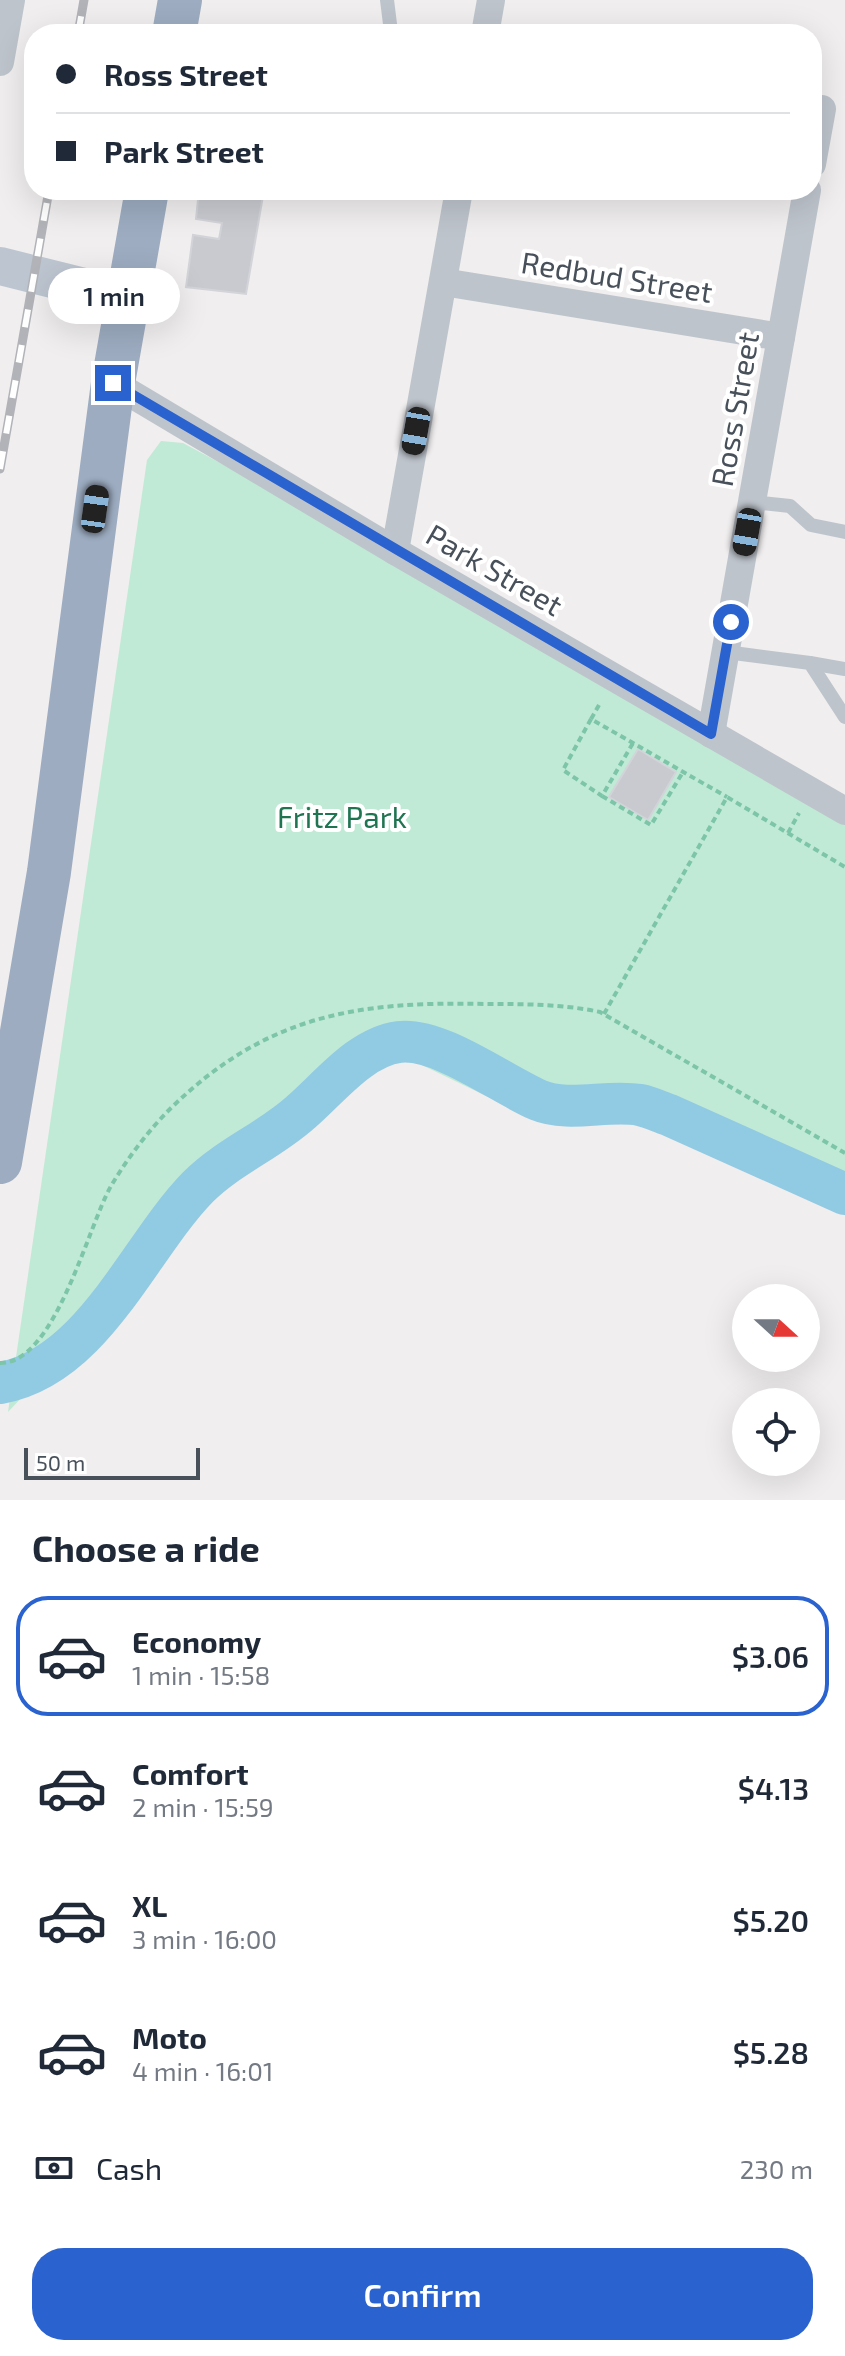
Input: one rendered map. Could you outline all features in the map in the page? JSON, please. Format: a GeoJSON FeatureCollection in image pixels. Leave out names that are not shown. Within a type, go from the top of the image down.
{"type":"FeatureCollection","features":[{"type":"Feature","properties":{"kind":"highway"},"geometry":{"type":"LineString","coordinates":[[176,24],[180,0]]}},
{"type":"Feature","properties":{"kind":"highway"},"geometry":{"type":"LineString","coordinates":[[0,1162],[49,872],[113,383],[145,200]]}},
{"type":"Feature","properties":{"kind":"main road"},"geometry":{"type":"LineString","coordinates":[[0,266],[128,298]]}},
{"type":"Feature","properties":{"kind":"street"},"geometry":{"type":"LineString","coordinates":[[487,24],[491,0]]}},
{"type":"Feature","properties":{"kind":"street"},"geometry":{"type":"LineString","coordinates":[[0,62],[6,16]]}},
{"type":"Feature","properties":{"kind":"street"},"geometry":{"type":"LineString","coordinates":[[395,551],[457,200]]}},
{"type":"Feature","properties":{"kind":"street","name":"Ross Street"},"geometry":{"type":"LineString","coordinates":[[711,734],[805,200]]}},
{"type":"Feature","properties":{"kind":"street","name":"Redbud Street"},"geometry":{"type":"LineString","coordinates":[[443,282],[781,337]]}},
{"type":"Feature","properties":{"kind":"street","name":"Park Street"},"geometry":{"type":"LineString","coordinates":[[113,383],[395,551],[845,811]]}},
{"type":"Feature","properties":{"kind":"lane"},"geometry":{"type":"LineString","coordinates":[[387,0],[390,24]]}},
{"type":"Feature","properties":{"kind":"lane"},"geometry":{"type":"LineString","coordinates":[[752,502],[790,506],[811,525],[845,532]]}},
{"type":"Feature","properties":{"kind":"lane"},"geometry":{"type":"LineString","coordinates":[[726,652],[845,669]]}},
{"type":"Feature","properties":{"kind":"lane"},"geometry":{"type":"LineString","coordinates":[[810,663],[845,717]]}},
{"type":"Feature","properties":{"kind":"path"},"geometry":{"type":"LineString","coordinates":[[599,705],[563,770],[651,825],[683,772]]}},
{"type":"Feature","properties":{"kind":"path"},"geometry":{"type":"LineString","coordinates":[[591,719],[845,867]]}},
{"type":"Feature","properties":{"kind":"path"},"geometry":{"type":"LineString","coordinates":[[602,796],[633,743]]}},
{"type":"Feature","properties":{"kind":"path"},"geometry":{"type":"LineString","coordinates":[[604,1014],[727,797]]}},
{"type":"Feature","properties":{"kind":"path"},"geometry":{"type":"LineString","coordinates":[[788,833],[805,805]]}},
{"type":"Feature","properties":{"kind":"path"},"geometry":{"type":"LineString","coordinates":[[0,1363],[25,1355],[50,1322],[111,1187],[133,1153],[168,1111],[200,1082],[246,1053],[305,1021],[352,1009],[420,1002],[570,1005],[604,1014],[845,1153]]}},
{"type":"Feature","properties":{"kind":"green space","name":"Fritz Park"},"geometry":{"type":"Polygon","coordinates":[[[161,441],[183,443],[298,505],[845,824],[845,1201],[651,1118],[513,1109],[399,1054],[250,1155],[8,1412],[147,460],[161,441]]]}},
{"type":"Feature","properties":{"kind":"building"},"geometry":{"type":"Polygon","coordinates":[[[198,200],[262,200],[246,294],[186,287],[193,235],[219,239],[222,223],[196,219],[198,200]]]}},
{"type":"Feature","properties":{"kind":"building"},"geometry":{"type":"Polygon","coordinates":[[[638,749],[676,772],[648,820],[609,797],[638,749]]]}},
{"type":"Feature","properties":{"kind":"waterway"},"geometry":{"type":"LineString","coordinates":[[0,1383],[33,1372],[62,1354],[112,1302],[176,1212],[198,1187],[289,1122],[358,1060],[385,1045],[415,1042],[432,1047],[550,1104],[628,1104],[647,1107],[845,1194]]}},
{"type":"Feature","properties":{"kind":"railway"},"geometry":{"type":"LineString","coordinates":[[80,24],[84,0]]}},
{"type":"Feature","properties":{"kind":"railway"},"geometry":{"type":"LineString","coordinates":[[0,469],[47,200]]}},
{"type":"Feature","properties":{"kind":"route"},"geometry":{"type":"LineString","coordinates":[[113,383],[711,734],[731,622]]}}]}
